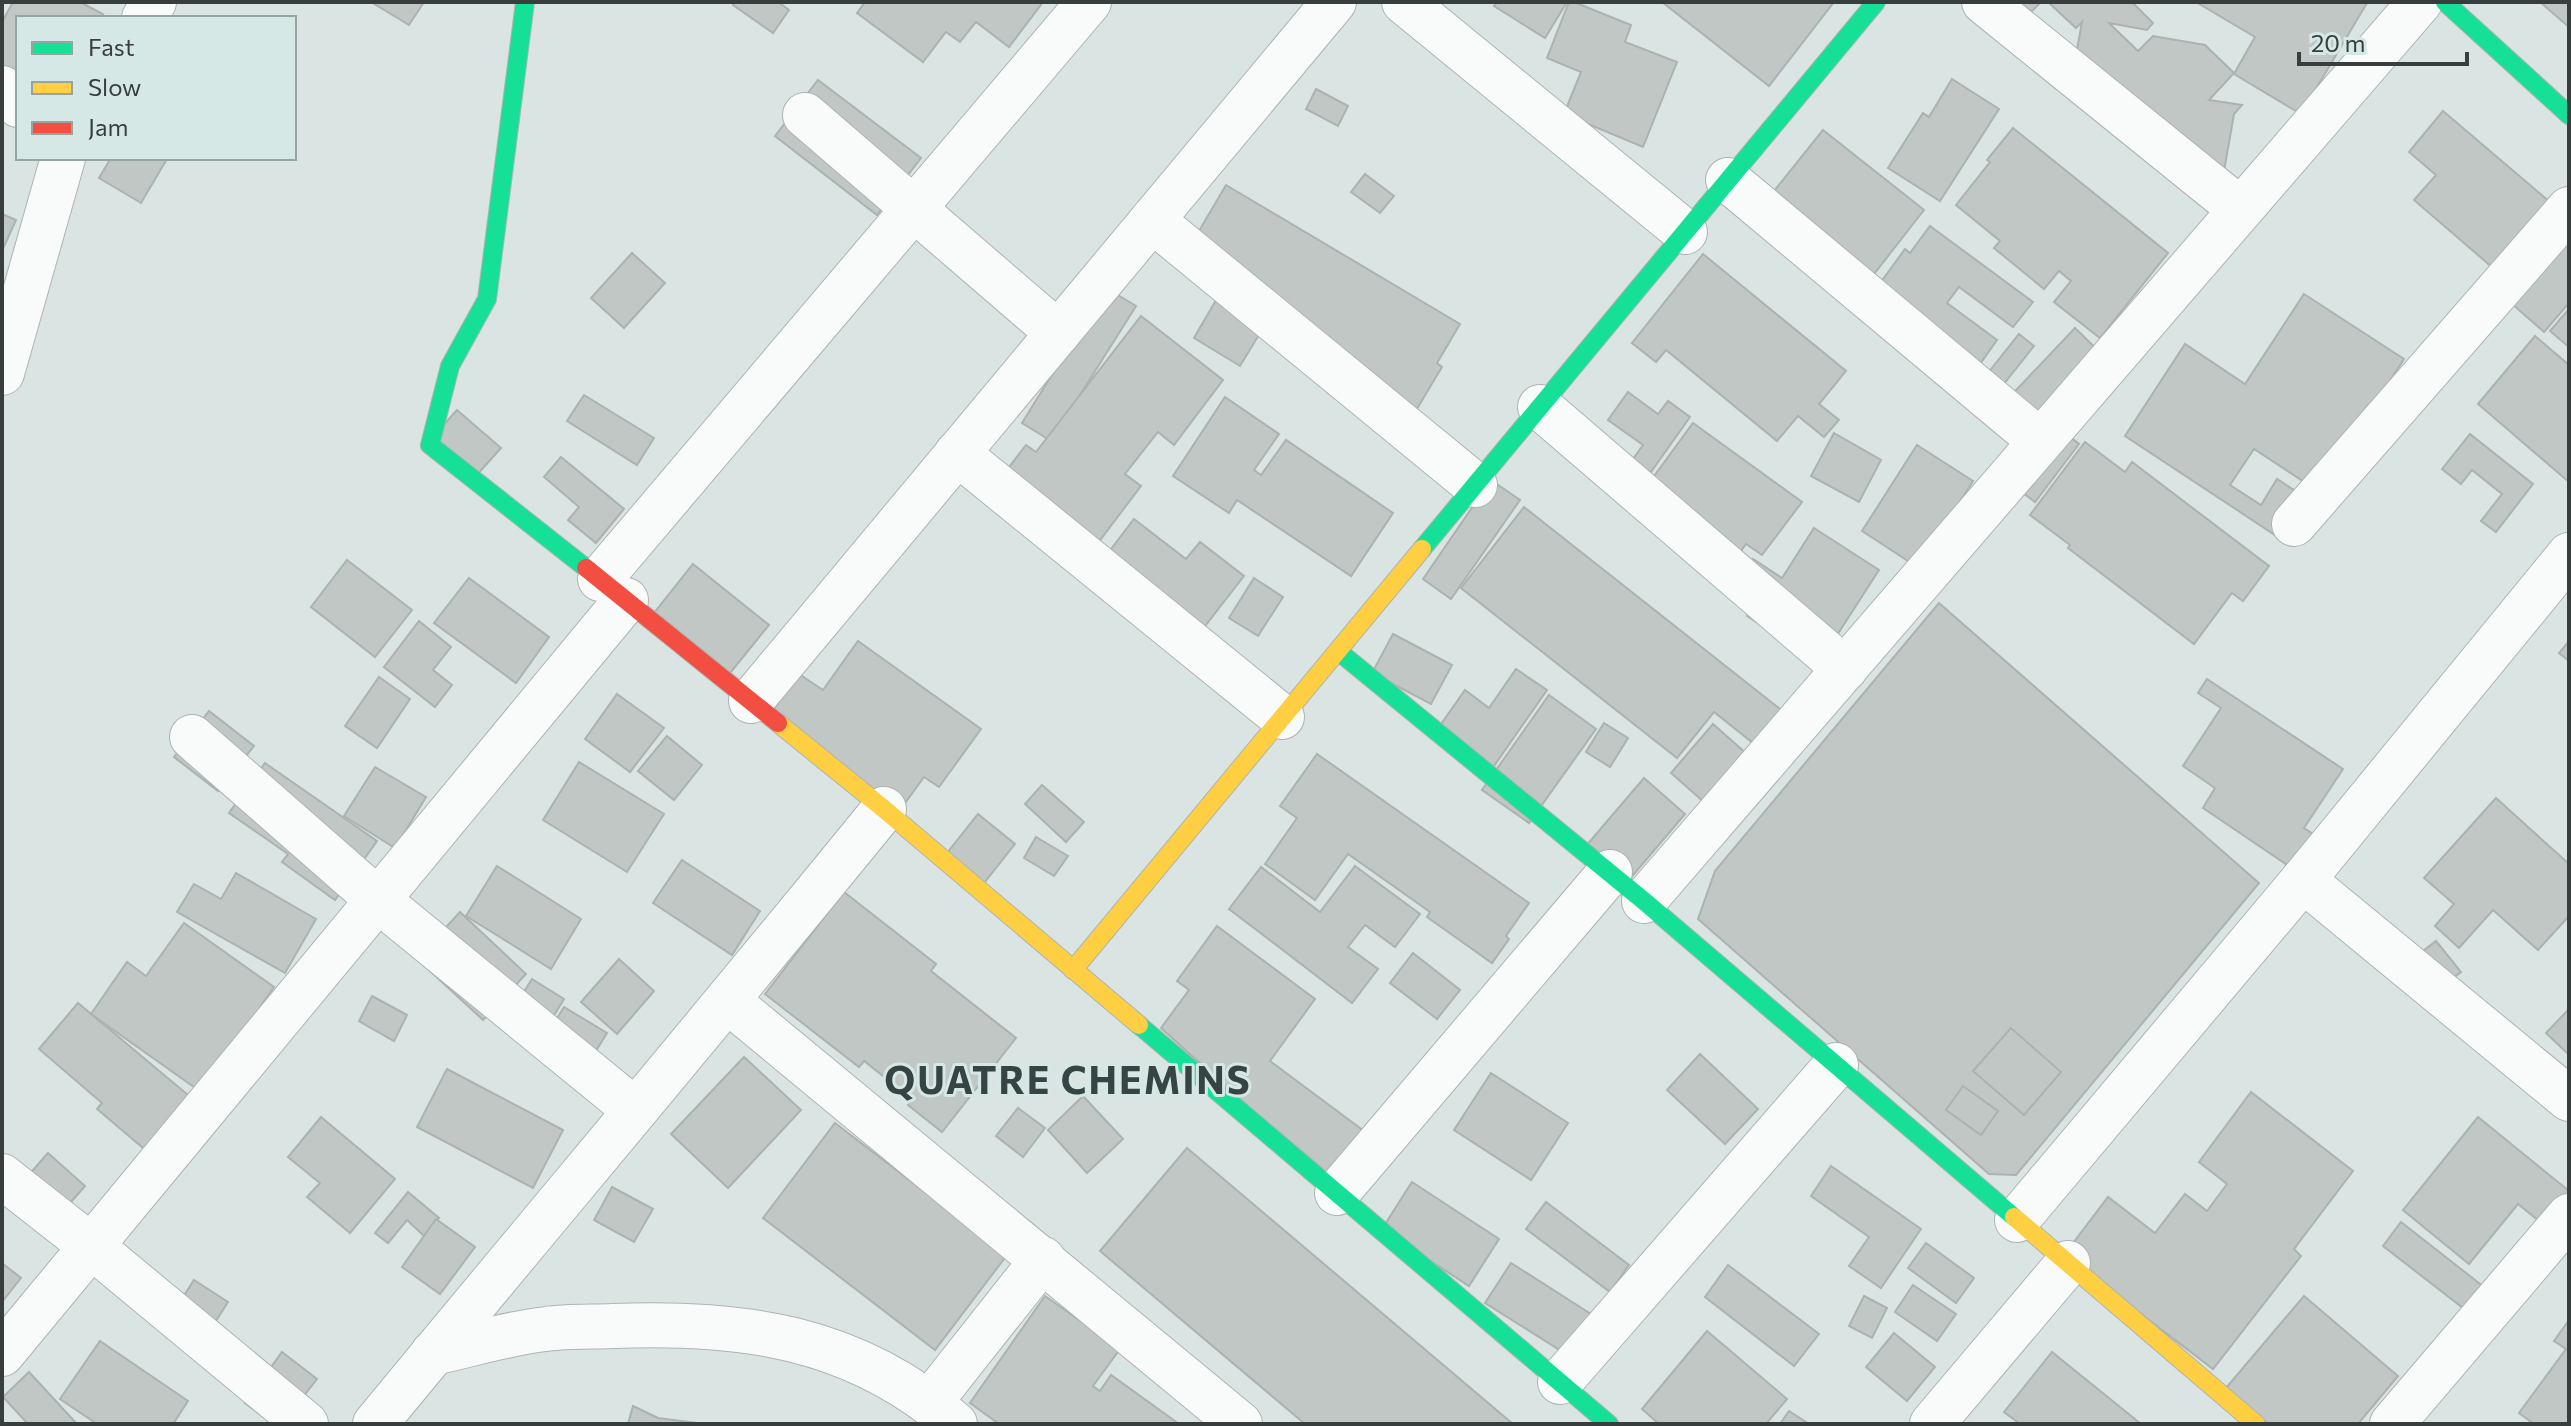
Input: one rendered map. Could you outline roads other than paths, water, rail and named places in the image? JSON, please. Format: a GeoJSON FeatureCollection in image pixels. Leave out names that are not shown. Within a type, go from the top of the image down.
{"type":"FeatureCollection","features":[{"type":"Feature","properties":{"kind":"street"},"geometry":{"type":"LineString","coordinates":[[525,2],[487,299],[450,366],[430,445],[884,809],[1609,1424]]}},
{"type":"Feature","properties":{"kind":"street"},"geometry":{"type":"LineString","coordinates":[[2,1354],[378,900],[613,590],[914,209],[1089,2]]}},
{"type":"Feature","properties":{"kind":"street"},"geometry":{"type":"LineString","coordinates":[[751,701],[1334,2]]}},
{"type":"Feature","properties":{"kind":"street"},"geometry":{"type":"LineString","coordinates":[[1404,2],[1685,232]]}},
{"type":"Feature","properties":{"kind":"street"},"geometry":{"type":"LineString","coordinates":[[1073,970],[1876,2]]}},
{"type":"Feature","properties":{"kind":"street"},"geometry":{"type":"LineString","coordinates":[[1984,2],[2240,209]]}},
{"type":"Feature","properties":{"kind":"street"},"geometry":{"type":"LineString","coordinates":[[1644,901],[2420,2]]}},
{"type":"Feature","properties":{"kind":"street"},"geometry":{"type":"LineString","coordinates":[[2445,2],[2569,115]]}},
{"type":"Feature","properties":{"kind":"street"},"geometry":{"type":"LineString","coordinates":[[2,88],[16,103]]}},
{"type":"Feature","properties":{"kind":"street"},"geometry":{"type":"LineString","coordinates":[[805,115],[1058,333]]}},
{"type":"Feature","properties":{"kind":"street"},"geometry":{"type":"LineString","coordinates":[[2,373],[62,160]]}},
{"type":"Feature","properties":{"kind":"street"},"geometry":{"type":"LineString","coordinates":[[1728,180],[2040,441]]}},
{"type":"Feature","properties":{"kind":"street"},"geometry":{"type":"LineString","coordinates":[[2294,524],[2569,209]]}},
{"type":"Feature","properties":{"kind":"street"},"geometry":{"type":"LineString","coordinates":[[1152,220],[1475,485]]}},
{"type":"Feature","properties":{"kind":"street"},"geometry":{"type":"LineString","coordinates":[[1540,407],[1845,669]]}},
{"type":"Feature","properties":{"kind":"street"},"geometry":{"type":"LineString","coordinates":[[957,453],[1282,717]]}},
{"type":"Feature","properties":{"kind":"street"},"geometry":{"type":"LineString","coordinates":[[2017,1220],[2303,880],[2569,555]]}},
{"type":"Feature","properties":{"kind":"street"},"geometry":{"type":"LineString","coordinates":[[1338,651],[1610,872],[2256,1424]]}},
{"type":"Feature","properties":{"kind":"street"},"geometry":{"type":"LineString","coordinates":[[192,737],[378,900],[635,1110]]}},
{"type":"Feature","properties":{"kind":"street"},"geometry":{"type":"LineString","coordinates":[[375,1424],[884,809]]}},
{"type":"Feature","properties":{"kind":"street"},"geometry":{"type":"LineString","coordinates":[[1337,1193],[1610,872]]}},
{"type":"Feature","properties":{"kind":"street"},"geometry":{"type":"LineString","coordinates":[[2303,880],[2569,1099]]}},
{"type":"Feature","properties":{"kind":"street"},"geometry":{"type":"LineString","coordinates":[[728,1001],[1240,1424]]}},
{"type":"Feature","properties":{"kind":"street"},"geometry":{"type":"LineString","coordinates":[[1560,1382],[1836,1065]]}},
{"type":"Feature","properties":{"kind":"street"},"geometry":{"type":"LineString","coordinates":[[2,1176],[306,1424]]}},
{"type":"Feature","properties":{"kind":"street"},"geometry":{"type":"LineString","coordinates":[[2392,1424],[2569,1216]]}},
{"type":"Feature","properties":{"kind":"street"},"geometry":{"type":"LineString","coordinates":[[433,1353],[545,1329],[677,1324],[785,1336],[858,1360],[942,1413],[1043,1259]]}},
{"type":"Feature","properties":{"kind":"street"},"geometry":{"type":"LineString","coordinates":[[1932,1424],[2068,1263]]}},
{"type":"Feature","properties":{"kind":"district","name":"QUATRE CHEMINS"},"geometry":{"type":"Point","coordinates":[1068,1081]}}]}
